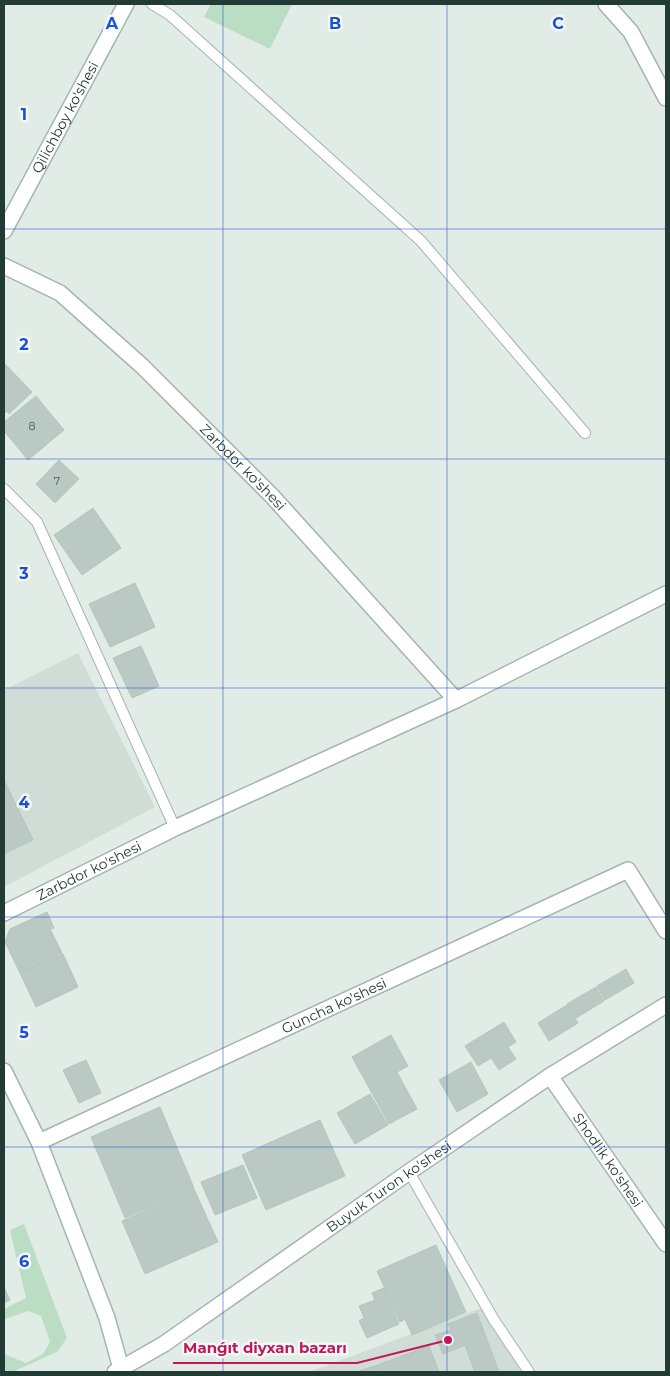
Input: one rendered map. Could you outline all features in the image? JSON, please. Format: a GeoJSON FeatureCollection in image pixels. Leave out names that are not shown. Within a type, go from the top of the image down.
{"type":"FeatureCollection","features":[{"type":"Feature","properties":{"kind":"street","name":"Qilichboy ko'shesi"},"geometry":{"type":"LineString","coordinates":[[4,231],[126,4]]}},
{"type":"Feature","properties":{"kind":"street"},"geometry":{"type":"LineString","coordinates":[[606,4],[631,32],[666,98]]}},
{"type":"Feature","properties":{"kind":"street","name":"Zarbdor ko'shesi"},"geometry":{"type":"LineString","coordinates":[[4,266],[60,293],[142,366],[272,496],[456,700]]}},
{"type":"Feature","properties":{"kind":"street","name":"Zarbdor ko'shesi"},"geometry":{"type":"LineString","coordinates":[[4,913],[175,828],[456,700],[666,594]]}},
{"type":"Feature","properties":{"kind":"street","name":"Guncha ko'shesi"},"geometry":{"type":"LineString","coordinates":[[39,1142],[628,870],[666,930]]}},
{"type":"Feature","properties":{"kind":"street","name":"Buyuk Turon ko'shesi"},"geometry":{"type":"LineString","coordinates":[[120,1371],[164,1344],[408,1172],[550,1076],[666,1005]]}},
{"type":"Feature","properties":{"kind":"street"},"geometry":{"type":"LineString","coordinates":[[4,1071],[39,1142],[107,1318],[120,1371]]}},
{"type":"Feature","properties":{"kind":"street","name":"Shodlik ko'shesi"},"geometry":{"type":"LineString","coordinates":[[550,1076],[666,1244]]}},
{"type":"Feature","properties":{"kind":"lane"},"geometry":{"type":"LineString","coordinates":[[152,4],[170,15],[421,241],[585,433]]}},
{"type":"Feature","properties":{"kind":"lane"},"geometry":{"type":"LineString","coordinates":[[4,489],[36,522],[175,828]]}},
{"type":"Feature","properties":{"kind":"lane"},"geometry":{"type":"LineString","coordinates":[[408,1172],[494,1320],[530,1372]]}},
{"type":"Feature","properties":{"kind":"shaded area"},"geometry":{"type":"Polygon","coordinates":[[[78,653],[155,807],[4,887],[4,690],[78,653]]]}},
{"type":"Feature","properties":{"kind":"shaded area"},"geometry":{"type":"Polygon","coordinates":[[[481,1308],[522,1372],[309,1372],[481,1308]]]}},
{"type":"Feature","properties":{"kind":"green space"},"geometry":{"type":"Polygon","coordinates":[[[211,4],[292,4],[270,49],[204,17],[211,4]]]}},
{"type":"Feature","properties":{"kind":"green space"},"geometry":{"type":"Polygon","coordinates":[[[24,1224],[67,1338],[57,1352],[12,1372],[4,1372],[4,1354],[26,1363],[43,1354],[50,1342],[41,1316],[28,1311],[5,1319],[4,1325],[4,1309],[26,1298],[10,1230],[24,1224]]]}},
{"type":"Feature","properties":{"kind":"building"},"geometry":{"type":"Polygon","coordinates":[[[4,363],[32,392],[9,414],[7,411],[4,414],[4,363]]]}},
{"type":"Feature","properties":{"kind":"building"},"geometry":{"type":"Polygon","coordinates":[[[36,396],[64,430],[28,460],[4,431],[4,422],[36,396]]]}},
{"type":"Feature","properties":{"kind":"building"},"geometry":{"type":"Polygon","coordinates":[[[59,460],[79,479],[55,503],[36,484],[59,460]]]}},
{"type":"Feature","properties":{"kind":"building"},"geometry":{"type":"Polygon","coordinates":[[[93,508],[121,548],[82,575],[54,535],[93,508]]]}},
{"type":"Feature","properties":{"kind":"building"},"geometry":{"type":"Polygon","coordinates":[[[135,583],[155,627],[110,647],[89,604],[135,583]]]}},
{"type":"Feature","properties":{"kind":"building"},"geometry":{"type":"Polygon","coordinates":[[[141,646],[159,686],[132,698],[113,658],[141,646]]]}},
{"type":"Feature","properties":{"kind":"building"},"geometry":{"type":"Polygon","coordinates":[[[4,780],[33,840],[4,854],[4,780]]]}},
{"type":"Feature","properties":{"kind":"building"},"geometry":{"type":"Polygon","coordinates":[[[47,912],[54,928],[50,929],[62,953],[20,973],[5,942],[10,929],[47,912]]]}},
{"type":"Feature","properties":{"kind":"building"},"geometry":{"type":"Polygon","coordinates":[[[63,954],[78,987],[36,1007],[20,973],[63,954]]]}},
{"type":"Feature","properties":{"kind":"building"},"geometry":{"type":"Polygon","coordinates":[[[626,969],[634,983],[605,1000],[597,986],[626,969]]]}},
{"type":"Feature","properties":{"kind":"building"},"geometry":{"type":"Polygon","coordinates":[[[596,987],[604,1001],[576,1018],[567,1004],[596,987]]]}},
{"type":"Feature","properties":{"kind":"building"},"geometry":{"type":"Polygon","coordinates":[[[567,1005],[578,1023],[549,1041],[538,1023],[567,1005]]]}},
{"type":"Feature","properties":{"kind":"building"},"geometry":{"type":"Polygon","coordinates":[[[504,1022],[516,1042],[508,1047],[516,1059],[499,1070],[491,1058],[478,1066],[465,1046],[504,1022]]]}},
{"type":"Feature","properties":{"kind":"building"},"geometry":{"type":"Polygon","coordinates":[[[391,1035],[408,1066],[397,1072],[417,1109],[389,1124],[352,1057],[391,1035]]]}},
{"type":"Feature","properties":{"kind":"building"},"geometry":{"type":"Polygon","coordinates":[[[86,1060],[101,1093],[79,1103],[63,1070],[86,1060]]]}},
{"type":"Feature","properties":{"kind":"building"},"geometry":{"type":"Polygon","coordinates":[[[471,1062],[488,1094],[457,1112],[439,1080],[471,1062]]]}},
{"type":"Feature","properties":{"kind":"building"},"geometry":{"type":"Polygon","coordinates":[[[370,1094],[388,1125],[355,1144],[337,1113],[370,1094]]]}},
{"type":"Feature","properties":{"kind":"building"},"geometry":{"type":"Polygon","coordinates":[[[160,1107],[194,1188],[125,1218],[91,1137],[160,1107]]]}},
{"type":"Feature","properties":{"kind":"building"},"geometry":{"type":"Polygon","coordinates":[[[320,1120],[345,1176],[266,1210],[242,1155],[320,1120]]]}},
{"type":"Feature","properties":{"kind":"building"},"geometry":{"type":"Polygon","coordinates":[[[243,1165],[257,1198],[215,1215],[201,1182],[243,1165]]]}},
{"type":"Feature","properties":{"kind":"building"},"geometry":{"type":"Polygon","coordinates":[[[194,1189],[218,1242],[145,1274],[122,1221],[194,1189]]]}},
{"type":"Feature","properties":{"kind":"building"},"geometry":{"type":"Polygon","coordinates":[[[436,1245],[466,1312],[412,1335],[405,1319],[400,1322],[377,1271],[436,1245]]]}},
{"type":"Feature","properties":{"kind":"building"},"geometry":{"type":"Polygon","coordinates":[[[4,1287],[10,1300],[4,1303],[4,1287]]]}},
{"type":"Feature","properties":{"kind":"building"},"geometry":{"type":"Polygon","coordinates":[[[384,1288],[399,1324],[367,1338],[359,1321],[364,1318],[359,1306],[375,1300],[372,1293],[384,1288]]]}},
{"type":"Feature","properties":{"kind":"building"},"geometry":{"type":"Polygon","coordinates":[[[477,1313],[499,1372],[475,1372],[465,1345],[443,1354],[435,1335],[451,1330],[448,1324],[477,1313]]]}},
{"type":"Feature","properties":{"kind":"building"},"geometry":{"type":"Polygon","coordinates":[[[429,1346],[439,1372],[378,1372],[375,1366],[429,1346]]]}},
{"type":"Feature","properties":{"kind":"building"},"geometry":{"type":"Polygon","coordinates":[[[375,1366],[378,1372],[357,1372],[375,1366]]]}},
{"type":"Feature","properties":{"kind":"place","name":"Manǵıt diyxan bazarı"},"geometry":{"type":"Point","coordinates":[448,1340]}}]}
